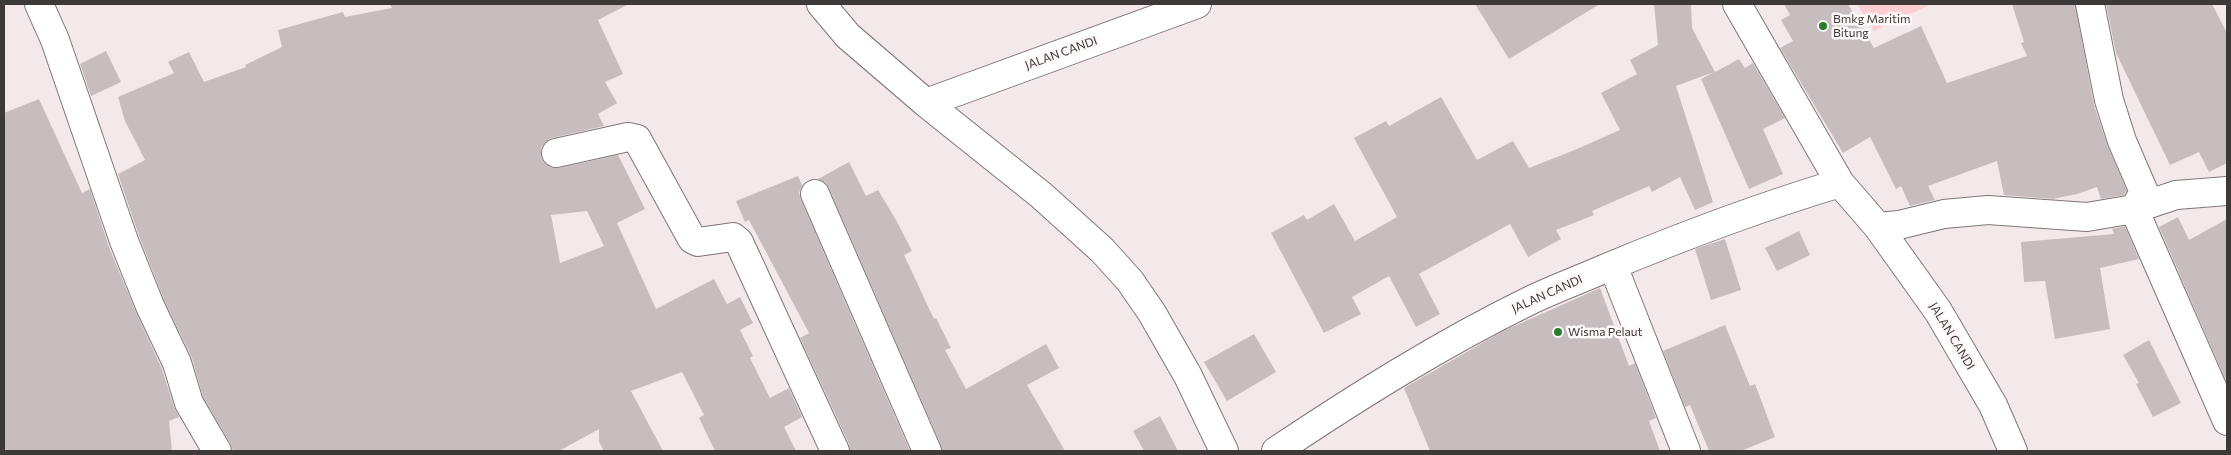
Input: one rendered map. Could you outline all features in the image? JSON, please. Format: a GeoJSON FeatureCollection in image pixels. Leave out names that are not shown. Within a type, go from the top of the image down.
{"type":"FeatureCollection","features":[{"type":"Feature","properties":{"kind":"street"},"geometry":{"type":"LineString","coordinates":[[39,4],[55,40],[124,241],[147,298],[177,363],[189,403],[217,451]]}},
{"type":"Feature","properties":{"kind":"street"},"geometry":{"type":"LineString","coordinates":[[821,4],[848,36],[926,103],[1041,195],[1102,250],[1130,281],[1152,312],[1188,376],[1224,451]]}},
{"type":"Feature","properties":{"kind":"street","name":"JALAN CANDI"},"geometry":{"type":"LineString","coordinates":[[926,103],[1197,4]]}},
{"type":"Feature","properties":{"kind":"street","name":"JALAN CANDI"},"geometry":{"type":"LineString","coordinates":[[1737,4],[1840,183],[1878,227],[1938,311],[1993,405],[2013,451]]}},
{"type":"Feature","properties":{"kind":"street"},"geometry":{"type":"LineString","coordinates":[[2090,4],[2109,100],[2122,141],[2144,192],[2134,209]]}},
{"type":"Feature","properties":{"kind":"street"},"geometry":{"type":"LineString","coordinates":[[556,153],[628,137],[637,139],[692,239],[698,242],[733,237],[739,242],[835,451]]}},
{"type":"Feature","properties":{"kind":"street","name":"JALAN CANDI"},"geometry":{"type":"LineString","coordinates":[[1276,451],[1341,408],[1434,351],[1530,301],[1678,238],[1776,202],[1840,183]]}},
{"type":"Feature","properties":{"kind":"street"},"geometry":{"type":"LineString","coordinates":[[1878,227],[1953,213],[1996,211],[2087,216],[2134,209],[2176,195],[2227,191]]}},
{"type":"Feature","properties":{"kind":"street"},"geometry":{"type":"LineString","coordinates":[[815,194],[928,451]]}},
{"type":"Feature","properties":{"kind":"street"},"geometry":{"type":"LineString","coordinates":[[2134,209],[2227,419]]}},
{"type":"Feature","properties":{"kind":"street"},"geometry":{"type":"LineString","coordinates":[[1613,266],[1686,451]]}},
{"type":"Feature","properties":{"kind":"shaded area"},"geometry":{"type":"Polygon","coordinates":[[[1857,4],[1932,4],[1874,31],[1857,4]]]}},
{"type":"Feature","properties":{"kind":"building"},"geometry":{"type":"Polygon","coordinates":[[[390,4],[629,4],[598,20],[623,74],[605,82],[617,103],[598,114],[604,126],[552,138],[546,141],[541,148],[541,157],[544,163],[551,168],[559,168],[618,155],[645,209],[617,223],[656,309],[714,279],[727,304],[740,297],[753,323],[740,330],[753,356],[750,358],[770,398],[789,388],[802,417],[784,427],[796,451],[715,451],[699,418],[704,415],[682,372],[631,391],[663,451],[604,451],[599,442],[599,429],[559,451],[233,451],[203,397],[192,358],[164,300],[139,236],[118,174],[145,160],[125,121],[118,97],[174,73],[168,62],[189,52],[204,82],[246,67],[245,65],[282,47],[278,30],[343,12],[345,17],[392,8],[390,4]],[[587,211],[551,215],[560,263],[604,246],[587,211]]]}},
{"type":"Feature","properties":{"kind":"building"},"geometry":{"type":"Polygon","coordinates":[[[1475,4],[1600,4],[1509,59],[1475,4]]]}},
{"type":"Feature","properties":{"kind":"building"},"geometry":{"type":"Polygon","coordinates":[[[1654,4],[1691,4],[1692,28],[1715,72],[1739,59],[1745,68],[1753,63],[1785,118],[1763,129],[1783,174],[1749,189],[1701,79],[1714,72],[1676,86],[1713,202],[1695,210],[1680,177],[1652,192],[1649,186],[1592,211],[1594,215],[1556,230],[1561,239],[1528,257],[1510,224],[1419,274],[1440,314],[1416,327],[1389,276],[1352,297],[1361,314],[1324,333],[1271,233],[1304,215],[1307,220],[1334,204],[1355,241],[1397,217],[1354,138],[1386,121],[1389,126],[1441,97],[1477,160],[1513,141],[1529,168],[1620,130],[1601,93],[1637,74],[1630,60],[1658,45],[1654,4]]]}},
{"type":"Feature","properties":{"kind":"building"},"geometry":{"type":"Polygon","coordinates":[[[1784,4],[1848,4],[1874,48],[1921,26],[1947,83],[2027,56],[2021,43],[2024,42],[2012,4],[2075,4],[2094,105],[2108,147],[2127,191],[2124,195],[2101,199],[2097,187],[2053,199],[2004,195],[1997,161],[1928,186],[1935,200],[1910,206],[1901,186],[1896,189],[1870,137],[1843,153],[1780,48],[1793,41],[1781,20],[1790,15],[1784,4]]]}},
{"type":"Feature","properties":{"kind":"building"},"geometry":{"type":"Polygon","coordinates":[[[2106,4],[2212,4],[2227,33],[2227,163],[2209,172],[2199,152],[2170,165],[2116,53],[2106,4]]]}},
{"type":"Feature","properties":{"kind":"building"},"geometry":{"type":"Polygon","coordinates":[[[106,51],[121,82],[91,96],[80,64],[106,51]]]}},
{"type":"Feature","properties":{"kind":"building"},"geometry":{"type":"Polygon","coordinates":[[[39,99],[82,193],[90,189],[109,247],[162,369],[179,417],[169,421],[172,451],[4,451],[4,113],[39,99]]]}},
{"type":"Feature","properties":{"kind":"building"},"geometry":{"type":"Polygon","coordinates":[[[849,162],[866,196],[878,190],[912,251],[904,255],[934,319],[936,318],[951,348],[945,350],[966,389],[1046,344],[1059,368],[1027,385],[1065,451],[942,451],[829,188],[825,182],[818,179],[849,162]]]}},
{"type":"Feature","properties":{"kind":"building"},"geometry":{"type":"Polygon","coordinates":[[[798,176],[802,185],[799,193],[801,200],[910,451],[850,451],[849,444],[800,338],[809,333],[749,220],[745,222],[736,201],[798,176]]]}},
{"type":"Feature","properties":{"kind":"building"},"geometry":{"type":"Polygon","coordinates":[[[2178,217],[2189,240],[2227,219],[2227,383],[2159,227],[2178,217]]]}},
{"type":"Feature","properties":{"kind":"building"},"geometry":{"type":"Polygon","coordinates":[[[2125,226],[2139,259],[2100,268],[2110,329],[2055,339],[2045,281],[2024,282],[2021,242],[2114,234],[2112,229],[2125,226]]]}},
{"type":"Feature","properties":{"kind":"building"},"geometry":{"type":"Polygon","coordinates":[[[1799,231],[1810,255],[1777,271],[1765,248],[1799,231]]]}},
{"type":"Feature","properties":{"kind":"building"},"geometry":{"type":"Polygon","coordinates":[[[1725,239],[1741,290],[1711,300],[1695,249],[1725,239]]]}},
{"type":"Feature","properties":{"kind":"building","name":"Wisma Pelaut"},"geometry":{"type":"Polygon","coordinates":[[[1600,288],[1629,366],[1635,363],[1656,418],[1649,421],[1660,451],[1430,451],[1404,388],[1503,331],[1600,288]]]}},
{"type":"Feature","properties":{"kind":"building"},"geometry":{"type":"Polygon","coordinates":[[[1725,325],[1750,386],[1755,384],[1775,437],[1741,451],[1709,451],[1690,405],[1685,407],[1663,351],[1725,325]]]}},
{"type":"Feature","properties":{"kind":"building"},"geometry":{"type":"Polygon","coordinates":[[[1254,334],[1276,372],[1227,401],[1204,362],[1254,334]]]}},
{"type":"Feature","properties":{"kind":"building"},"geometry":{"type":"Polygon","coordinates":[[[2149,340],[2181,403],[2153,417],[2136,384],[2139,383],[2123,355],[2149,340]]]}},
{"type":"Feature","properties":{"kind":"building"},"geometry":{"type":"Polygon","coordinates":[[[1160,416],[1178,451],[1144,451],[1133,431],[1160,416]]]}},
{"type":"Feature","properties":{"kind":"place","name":"Bmkg Maritim Bitung"},"geometry":{"type":"Point","coordinates":[1823,26]}},
{"type":"Feature","properties":{"kind":"place","name":"Wisma Pelaut"},"geometry":{"type":"Point","coordinates":[1558,332]}}]}
